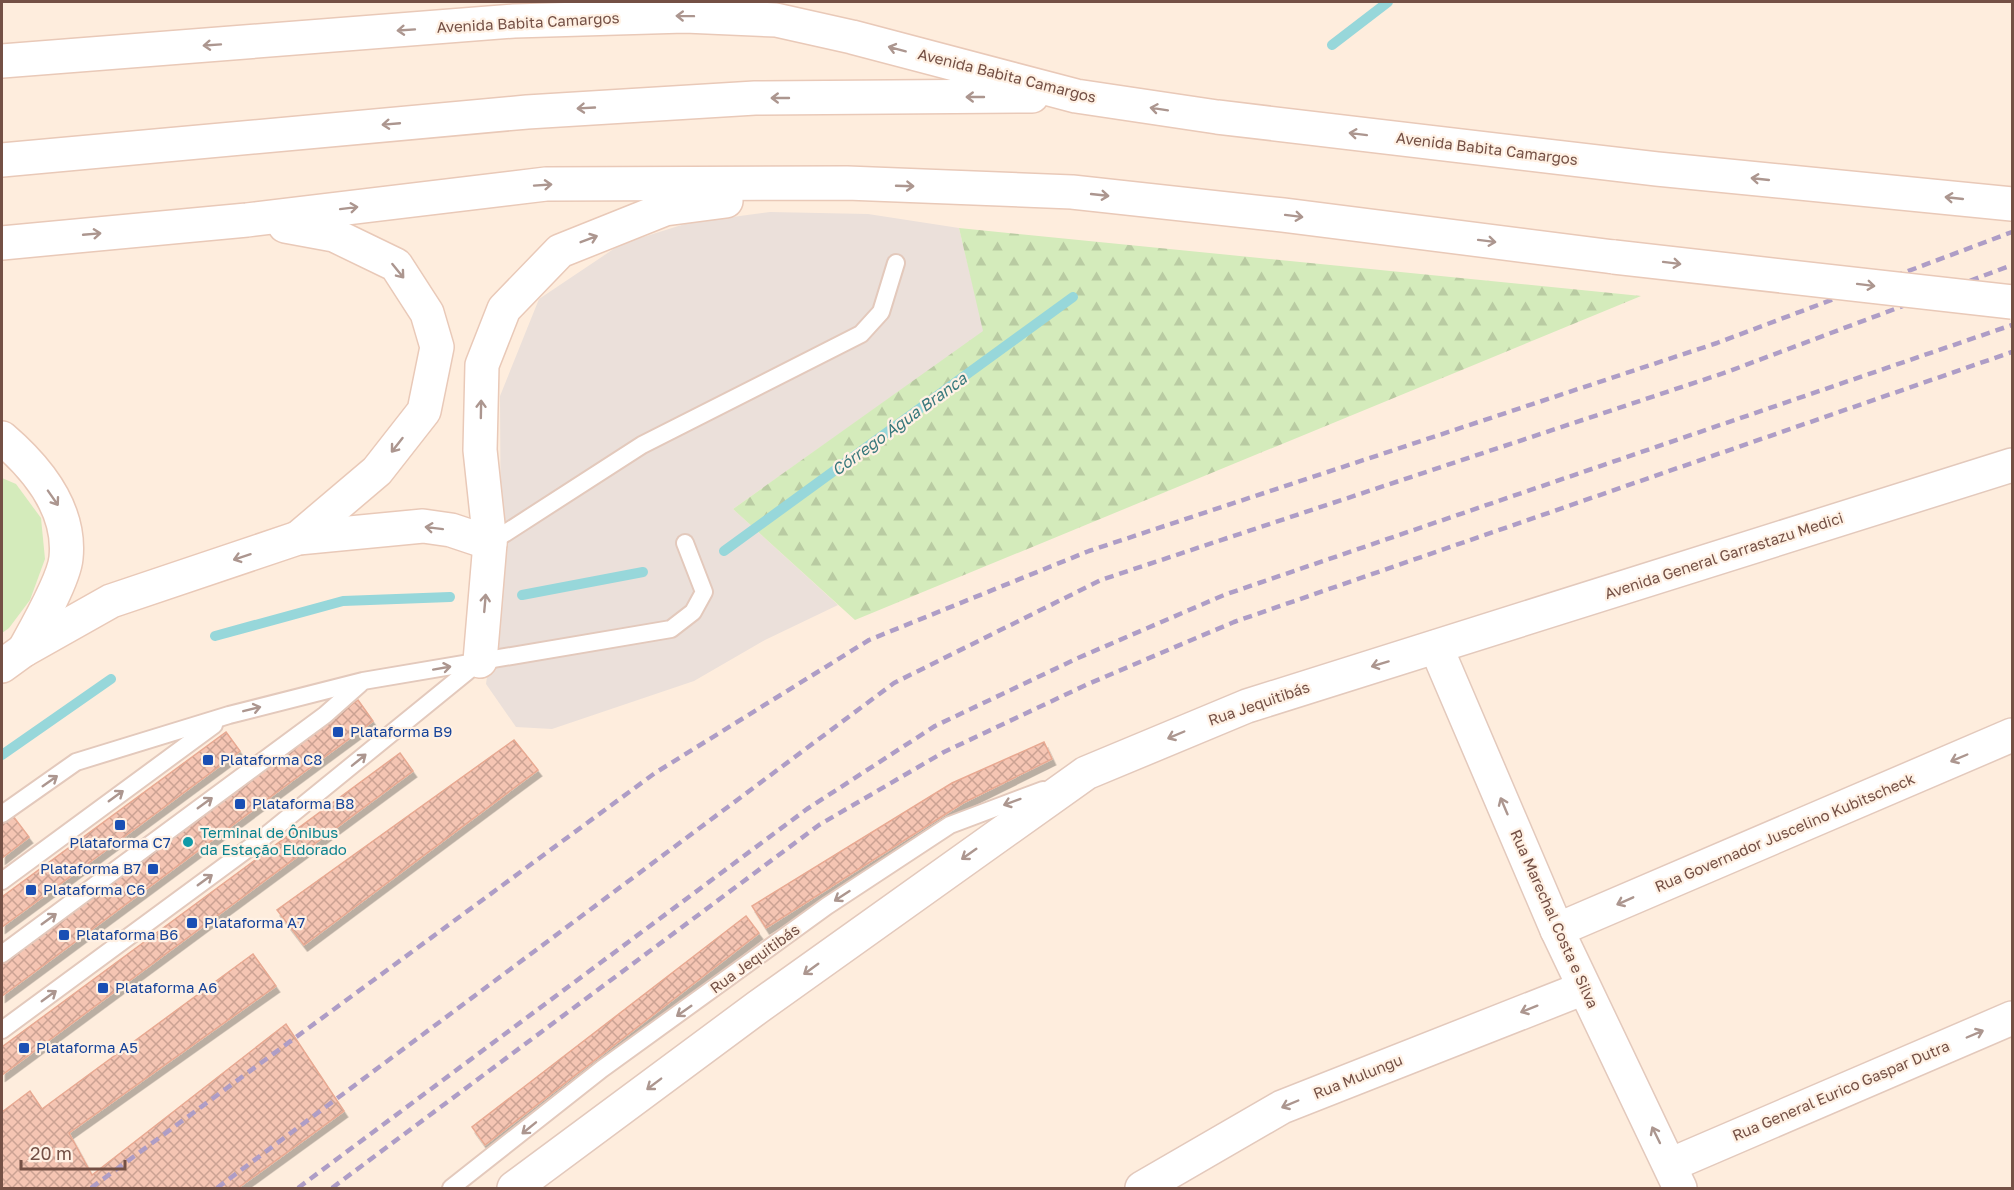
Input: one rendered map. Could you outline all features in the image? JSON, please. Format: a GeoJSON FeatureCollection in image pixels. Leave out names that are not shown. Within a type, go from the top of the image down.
{"type":"FeatureCollection","features":[{"type":"Feature","properties":{"kind":"main road"},"geometry":{"type":"LineString","coordinates":[[728,2],[776,20]]}},
{"type":"Feature","properties":{"kind":"main road","name":"Avenida Babita Camargos"},"geometry":{"type":"LineString","coordinates":[[8,61],[514,21],[685,16],[776,20],[852,37],[1076,96],[1216,117],[1657,169],[2013,204]]}},
{"type":"Feature","properties":{"kind":"main road"},"geometry":{"type":"LineString","coordinates":[[2,160],[538,111],[755,98],[1076,96]]}},
{"type":"Feature","properties":{"kind":"main road"},"geometry":{"type":"LineString","coordinates":[[480,661],[490,543],[480,450],[482,365],[504,309],[560,250],[665,210],[847,183]]}},
{"type":"Feature","properties":{"kind":"main road"},"geometry":{"type":"LineString","coordinates":[[2,243],[247,220],[546,184],[847,183],[1072,192],[2013,302]]}},
{"type":"Feature","properties":{"kind":"main road"},"geometry":{"type":"LineString","coordinates":[[247,220],[334,234],[396,265],[428,313],[437,347],[424,411],[377,471],[298,538]]}},
{"type":"Feature","properties":{"kind":"main road"},"geometry":{"type":"LineString","coordinates":[[9,450],[61,511],[66,559],[45,613],[13,658]]}},
{"type":"Feature","properties":{"kind":"main road","name":"Avenida General Garrastazu Medici"},"geometry":{"type":"LineString","coordinates":[[1436,647],[2013,465]]}},
{"type":"Feature","properties":{"kind":"main road"},"geometry":{"type":"LineString","coordinates":[[13,658],[111,600],[298,538],[423,526],[451,530],[490,543]]}},
{"type":"Feature","properties":{"kind":"main road","name":"Rua Jequitibás"},"geometry":{"type":"LineString","coordinates":[[514,1188],[758,1007],[1086,773],[1246,706],[1436,647]]}},
{"type":"Feature","properties":{"kind":"main road","name":"Rua Marechal Costa e Silva"},"geometry":{"type":"LineString","coordinates":[[1436,647],[1557,930],[1675,1177]]}},
{"type":"Feature","properties":{"kind":"main road","name":"Rua Governador Juscelino Kubitscheck"},"geometry":{"type":"LineString","coordinates":[[1557,930],[2013,735]]}},
{"type":"Feature","properties":{"kind":"main road","name":"Rua Mulungu"},"geometry":{"type":"LineString","coordinates":[[1142,1188],[1282,1107],[1584,988]]}},
{"type":"Feature","properties":{"kind":"main road","name":"Rua General Eurico Gaspar Dutra"},"geometry":{"type":"LineString","coordinates":[[1675,1177],[2013,1018]]}},
{"type":"Feature","properties":{"kind":"lane"},"geometry":{"type":"LineString","coordinates":[[490,543],[642,445],[861,333],[881,312],[896,263]]}},
{"type":"Feature","properties":{"kind":"lane"},"geometry":{"type":"LineString","coordinates":[[2,814],[76,762],[229,715],[363,681],[671,629],[693,612],[704,592],[685,543]]}},
{"type":"Feature","properties":{"kind":"lane"},"geometry":{"type":"LineString","coordinates":[[2,1030],[264,837],[480,661]]}},
{"type":"Feature","properties":{"kind":"lane"},"geometry":{"type":"LineString","coordinates":[[2,954],[326,715],[363,681]]}},
{"type":"Feature","properties":{"kind":"lane"},"geometry":{"type":"LineString","coordinates":[[2,881],[229,715]]}},
{"type":"Feature","properties":{"kind":"lane","name":"Rua Jequitibás"},"geometry":{"type":"LineString","coordinates":[[451,1188],[602,1069],[827,906],[950,825],[1086,773]]}},
{"type":"Feature","properties":{"kind":"shaded area"},"geometry":{"type":"Polygon","coordinates":[[[770,212],[868,214],[959,228],[984,331],[733,509],[838,605],[765,640],[694,681],[552,729],[516,727],[486,684],[501,572],[500,396],[539,299],[621,244],[688,223],[770,212]]]}},
{"type":"Feature","properties":{"kind":"green space"},"geometry":{"type":"Polygon","coordinates":[[[959,228],[1641,296],[855,620],[733,509],[983,331],[959,228]]]}},
{"type":"Feature","properties":{"kind":"green space"},"geometry":{"type":"Polygon","coordinates":[[[2,478],[16,484],[41,518],[45,559],[30,600],[9,628],[2,633],[2,478]]]}},
{"type":"Feature","properties":{"kind":"building","name":"Terminal de Ônibus da Estação Eldorado"},"geometry":{"type":"Polygon","coordinates":[[[358,700],[373,721],[2,996],[2,963],[358,700]]]}},
{"type":"Feature","properties":{"kind":"building","name":"Terminal de Ônibus da Estação Eldorado"},"geometry":{"type":"Polygon","coordinates":[[[226,732],[240,751],[2,927],[2,897],[226,732]]]}},
{"type":"Feature","properties":{"kind":"building"},"geometry":{"type":"Polygon","coordinates":[[[514,740],[538,770],[304,945],[277,910],[514,740]]]}},
{"type":"Feature","properties":{"kind":"building"},"geometry":{"type":"Polygon","coordinates":[[[1044,742],[1052,759],[963,803],[766,928],[752,906],[952,783],[1044,742]]]}},
{"type":"Feature","properties":{"kind":"building","name":"Terminal de Ônibus da Estação Eldorado"},"geometry":{"type":"Polygon","coordinates":[[[400,753],[413,771],[2,1075],[2,1047],[400,753]]]}},
{"type":"Feature","properties":{"kind":"building"},"geometry":{"type":"Polygon","coordinates":[[[13,816],[29,837],[2,858],[2,824],[13,816]]]}},
{"type":"Feature","properties":{"kind":"building"},"geometry":{"type":"Polygon","coordinates":[[[746,916],[759,933],[485,1145],[472,1127],[746,916]]]}},
{"type":"Feature","properties":{"kind":"building"},"geometry":{"type":"Polygon","coordinates":[[[253,954],[276,986],[69,1133],[92,1175],[286,1024],[344,1111],[238,1188],[2,1188],[2,1112],[30,1091],[42,1109],[253,954]]]}},
{"type":"Feature","properties":{"kind":"waterway","name":"Córrego Água Branca"},"geometry":{"type":"LineString","coordinates":[[1332,45],[1388,2]]}},
{"type":"Feature","properties":{"kind":"waterway","name":"Córrego Água Branca"},"geometry":{"type":"LineString","coordinates":[[724,551],[1073,297]]}},
{"type":"Feature","properties":{"kind":"waterway","name":"Córrego Água Branca"},"geometry":{"type":"LineString","coordinates":[[522,595],[643,572]]}},
{"type":"Feature","properties":{"kind":"waterway","name":"Córrego Água Branca"},"geometry":{"type":"LineString","coordinates":[[215,636],[343,601],[450,597]]}},
{"type":"Feature","properties":{"kind":"waterway"},"geometry":{"type":"LineString","coordinates":[[2,755],[111,679]]}},
{"type":"Feature","properties":{"kind":"railway"},"geometry":{"type":"LineString","coordinates":[[91,1188],[655,773],[869,640],[1089,551],[1717,343],[2012,232]]}},
{"type":"Feature","properties":{"kind":"railway"},"geometry":{"type":"LineString","coordinates":[[217,1188],[894,683],[1101,580],[1727,372],[2012,265]]}},
{"type":"Feature","properties":{"kind":"railway"},"geometry":{"type":"LineString","coordinates":[[298,1188],[807,809],[935,726],[1078,658],[1224,595],[2012,325]]}},
{"type":"Feature","properties":{"kind":"railway"},"geometry":{"type":"LineString","coordinates":[[332,1188],[819,825],[944,752],[1088,684],[1234,622],[2012,352]]}},
{"type":"Feature","properties":{"kind":"place","name":"Plataforma B9"},"geometry":{"type":"Point","coordinates":[338,732]}},
{"type":"Feature","properties":{"kind":"place","name":"Plataforma C8"},"geometry":{"type":"Point","coordinates":[208,760]}},
{"type":"Feature","properties":{"kind":"place","name":"Plataforma B8"},"geometry":{"type":"Point","coordinates":[240,804]}},
{"type":"Feature","properties":{"kind":"place","name":"Plataforma C7"},"geometry":{"type":"Point","coordinates":[120,825]}},
{"type":"Feature","properties":{"kind":"place","name":"Terminal de Ônibus da Estação Eldorado"},"geometry":{"type":"Point","coordinates":[188,842]}},
{"type":"Feature","properties":{"kind":"place","name":"Plataforma B7"},"geometry":{"type":"Point","coordinates":[153,869]}},
{"type":"Feature","properties":{"kind":"place","name":"Plataforma C6"},"geometry":{"type":"Point","coordinates":[31,890]}},
{"type":"Feature","properties":{"kind":"place","name":"Plataforma A7"},"geometry":{"type":"Point","coordinates":[192,923]}},
{"type":"Feature","properties":{"kind":"place","name":"Plataforma B6"},"geometry":{"type":"Point","coordinates":[64,935]}},
{"type":"Feature","properties":{"kind":"place","name":"Plataforma A6"},"geometry":{"type":"Point","coordinates":[103,988]}},
{"type":"Feature","properties":{"kind":"place","name":"Plataforma A5"},"geometry":{"type":"Point","coordinates":[24,1048]}}]}
